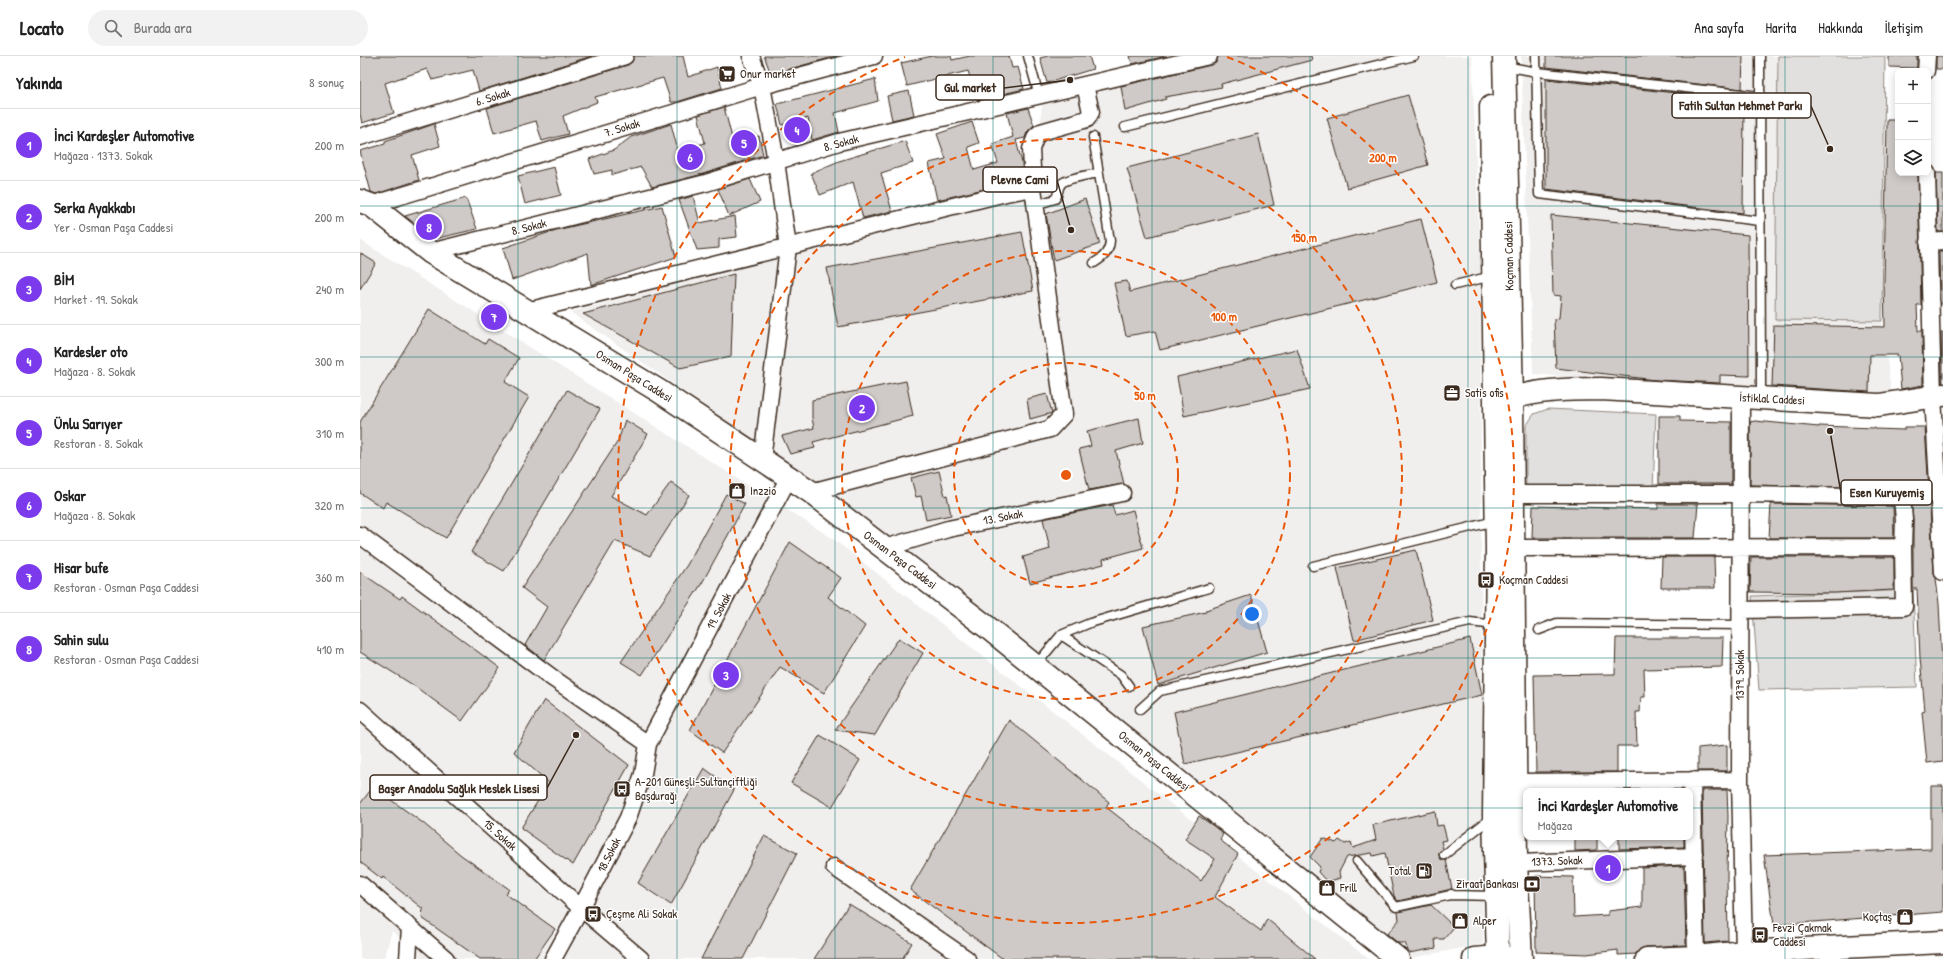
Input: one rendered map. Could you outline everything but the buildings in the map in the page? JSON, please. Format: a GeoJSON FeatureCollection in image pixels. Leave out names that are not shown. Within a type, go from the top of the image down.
{"type":"FeatureCollection","features":[{"type":"Feature","properties":{"kind":"main road","name":"Koçman Caddesi"},"geometry":{"type":"LineString","coordinates":[[1499,59],[1493,276],[1496,520],[1494,815],[1497,896],[1504,959]]}},
{"type":"Feature","properties":{"kind":"main road","name":"Koçman Caddesi"},"geometry":{"type":"LineString","coordinates":[[1499,59],[1512,364],[1516,863],[1521,959]]}},
{"type":"Feature","properties":{"kind":"main road","name":"Osman Paşa Caddesi"},"geometry":{"type":"LineString","coordinates":[[364,198],[430,252],[659,391],[811,492],[1035,665],[1398,959]]}},
{"type":"Feature","properties":{"kind":"main road"},"geometry":{"type":"LineString","coordinates":[[1512,364],[1519,376],[1527,380],[1575,384],[1601,389]]}},
{"type":"Feature","properties":{"kind":"main road"},"geometry":{"type":"LineString","coordinates":[[1495,429],[1499,409],[1503,404],[1512,399],[1556,390],[1601,389]]}},
{"type":"Feature","properties":{"kind":"main road","name":"İstiklal Caddesi"},"geometry":{"type":"LineString","coordinates":[[1601,389],[1880,405],[1938,396]]}},
{"type":"Feature","properties":{"kind":"main road"},"geometry":{"type":"LineString","coordinates":[[1647,959],[1684,958],[1744,952],[1779,955],[1943,942]]}},
{"type":"Feature","properties":{"kind":"main road"},"geometry":{"type":"LineString","coordinates":[[1474,959],[1504,959]]}},
{"type":"Feature","properties":{"kind":"street","name":"6. Sokak"},"geometry":{"type":"LineString","coordinates":[[360,137],[626,56]]}},
{"type":"Feature","properties":{"kind":"street"},"geometry":{"type":"LineString","coordinates":[[751,56],[762,86],[776,161],[788,247],[762,460]]}},
{"type":"Feature","properties":{"kind":"street","name":"7. Sokak"},"geometry":{"type":"LineString","coordinates":[[364,198],[874,56]]}},
{"type":"Feature","properties":{"kind":"street","name":"8. Sokak"},"geometry":{"type":"LineString","coordinates":[[430,252],[706,183],[839,142],[1208,56]]}},
{"type":"Feature","properties":{"kind":"street"},"geometry":{"type":"LineString","coordinates":[[1926,68],[1927,56]]}},
{"type":"Feature","properties":{"kind":"street"},"geometry":{"type":"LineString","coordinates":[[811,492],[1050,429],[1064,414],[1035,205],[1031,149],[1032,142],[1041,132],[1087,119],[1091,112],[1085,85]]}},
{"type":"Feature","properties":{"kind":"street"},"geometry":{"type":"LineString","coordinates":[[1927,176],[1935,242],[1943,572]]}},
{"type":"Feature","properties":{"kind":"street"},"geometry":{"type":"LineString","coordinates":[[527,311],[1033,188]]}},
{"type":"Feature","properties":{"kind":"street","name":"1379. Sokak"},"geometry":{"type":"LineString","coordinates":[[1744,952],[1740,780],[1741,494],[1751,397]]}},
{"type":"Feature","properties":{"kind":"street","name":"19. Sokak"},"geometry":{"type":"LineString","coordinates":[[648,744],[789,477]]}},
{"type":"Feature","properties":{"kind":"street","name":"13. Sokak"},"geometry":{"type":"LineString","coordinates":[[885,548],[948,528],[1122,493]]}},
{"type":"Feature","properties":{"kind":"street"},"geometry":{"type":"LineString","coordinates":[[1513,494],[1741,494],[1902,497],[1904,520],[1904,607],[1741,618]]}},
{"type":"Feature","properties":{"kind":"street"},"geometry":{"type":"LineString","coordinates":[[360,535],[554,679],[648,744]]}},
{"type":"Feature","properties":{"kind":"street"},"geometry":{"type":"LineString","coordinates":[[1513,548],[1903,547]]}},
{"type":"Feature","properties":{"kind":"street","name":"15. Sokak"},"geometry":{"type":"LineString","coordinates":[[360,710],[581,908],[641,959]]}},
{"type":"Feature","properties":{"kind":"street","name":"18.Sokak"},"geometry":{"type":"LineString","coordinates":[[553,959],[628,818],[643,774],[648,744]]}},
{"type":"Feature","properties":{"kind":"street"},"geometry":{"type":"LineString","coordinates":[[1692,780],[1692,788]]}},
{"type":"Feature","properties":{"kind":"street"},"geometry":{"type":"LineString","coordinates":[[1515,782],[1740,780]]}},
{"type":"Feature","properties":{"kind":"street"},"geometry":{"type":"LineString","coordinates":[[1684,958],[1695,856],[1693,805]]}},
{"type":"Feature","properties":{"kind":"street","name":"1373. Sokak"},"geometry":{"type":"LineString","coordinates":[[1516,863],[1695,856]]}},
{"type":"Feature","properties":{"kind":"street"},"geometry":{"type":"LineString","coordinates":[[834,866],[967,959]]}},
{"type":"Feature","properties":{"kind":"street"},"geometry":{"type":"LineString","coordinates":[[360,884],[446,959]]}},
{"type":"Feature","properties":{"kind":"street"},"geometry":{"type":"LineString","coordinates":[[408,959],[410,927]]}},
{"type":"Feature","properties":{"kind":"lane"},"geometry":{"type":"LineString","coordinates":[[1028,56],[1039,96]]}},
{"type":"Feature","properties":{"kind":"lane"},"geometry":{"type":"LineString","coordinates":[[1125,127],[1414,56]]}},
{"type":"Feature","properties":{"kind":"lane"},"geometry":{"type":"LineString","coordinates":[[1536,56],[1539,194],[1760,221]]}},
{"type":"Feature","properties":{"kind":"lane"},"geometry":{"type":"LineString","coordinates":[[1751,397],[1760,221],[1760,56]]}},
{"type":"Feature","properties":{"kind":"lane"},"geometry":{"type":"LineString","coordinates":[[1499,59],[1537,72],[1760,96]]}},
{"type":"Feature","properties":{"kind":"lane"},"geometry":{"type":"LineString","coordinates":[[1093,137],[1110,241],[1108,252],[1094,263]]}},
{"type":"Feature","properties":{"kind":"lane"},"geometry":{"type":"LineString","coordinates":[[1035,205],[1055,199],[1060,185],[1063,182],[1098,173]]}},
{"type":"Feature","properties":{"kind":"lane"},"geometry":{"type":"LineString","coordinates":[[1455,285],[1493,276]]}},
{"type":"Feature","properties":{"kind":"lane"},"geometry":{"type":"LineString","coordinates":[[1313,566],[1496,520]]}},
{"type":"Feature","properties":{"kind":"lane"},"geometry":{"type":"LineString","coordinates":[[1035,665],[1061,635],[1090,623],[1209,588]]}},
{"type":"Feature","properties":{"kind":"lane"},"geometry":{"type":"LineString","coordinates":[[1539,630],[1557,623],[1741,618]]}},
{"type":"Feature","properties":{"kind":"lane"},"geometry":{"type":"LineString","coordinates":[[1140,709],[1160,691],[1470,622],[1496,625]]}},
{"type":"Feature","properties":{"kind":"lane"},"geometry":{"type":"LineString","coordinates":[[1061,635],[1122,675],[1129,686]]}},
{"type":"Feature","properties":{"kind":"lane"},"geometry":{"type":"LineString","coordinates":[[1444,855],[1494,815]]}},
{"type":"Feature","properties":{"kind":"lane"},"geometry":{"type":"LineString","coordinates":[[1357,861],[1396,907],[1451,895],[1497,896]]}},
{"type":"Feature","properties":{"kind":"shaded area"},"geometry":{"type":"Polygon","coordinates":[[[1209,56],[1472,56],[1480,259],[1483,944],[1411,958],[777,456],[570,312],[798,253],[1034,195],[1042,103],[1209,56]]]}},
{"type":"Feature","properties":{"kind":"shaded area"},"geometry":{"type":"Polygon","coordinates":[[[1521,56],[1778,56],[1775,319],[1882,321],[1892,399],[1766,395],[1533,374],[1521,56]]]}},
{"type":"Feature","properties":{"kind":"shaded area"},"geometry":{"type":"Polygon","coordinates":[[[1778,56],[1885,56],[1882,321],[1775,320],[1778,56]]]}},
{"type":"Feature","properties":{"kind":"shaded area"},"geometry":{"type":"Polygon","coordinates":[[[360,240],[832,538],[1369,959],[422,959],[392,931],[384,959],[360,959],[360,240]]]}},
{"type":"Feature","properties":{"kind":"shaded area"},"geometry":{"type":"Polygon","coordinates":[[[1548,409],[1656,414],[1653,491],[1526,489],[1526,426],[1534,414],[1548,409]]]}},
{"type":"Feature","properties":{"kind":"shaded area"},"geometry":{"type":"Polygon","coordinates":[[[1913,590],[1917,687],[1759,690],[1752,596],[1913,590]]]}},
{"type":"Feature","properties":{"kind":"place","name":"Onur market"},"geometry":{"type":"Point","coordinates":[727,74]}},
{"type":"Feature","properties":{"kind":"place","name":"Gul market"},"geometry":{"type":"Point","coordinates":[1070,80]}},
{"type":"Feature","properties":{"kind":"place","name":"Kardesler oto"},"geometry":{"type":"Point","coordinates":[797,130]}},
{"type":"Feature","properties":{"kind":"place","name":"Ünlu Sarıyer"},"geometry":{"type":"Point","coordinates":[744,143]}},
{"type":"Feature","properties":{"kind":"place","name":"Fatih Sultan Mehmet Parkı"},"geometry":{"type":"Point","coordinates":[1830,149]}},
{"type":"Feature","properties":{"kind":"place","name":"Oskar"},"geometry":{"type":"Point","coordinates":[690,157]}},
{"type":"Feature","properties":{"kind":"place","name":"Sahin sulu"},"geometry":{"type":"Point","coordinates":[429,227]}},
{"type":"Feature","properties":{"kind":"place","name":"Plevne Cami"},"geometry":{"type":"Point","coordinates":[1071,230]}},
{"type":"Feature","properties":{"kind":"place","name":"Hisar bufe"},"geometry":{"type":"Point","coordinates":[494,317]}},
{"type":"Feature","properties":{"kind":"place","name":"Satis ofis"},"geometry":{"type":"Point","coordinates":[1452,393]}},
{"type":"Feature","properties":{"kind":"place","name":"Serka Ayakkabı"},"geometry":{"type":"Point","coordinates":[862,408]}},
{"type":"Feature","properties":{"kind":"place","name":"Esen Kuruyemiş"},"geometry":{"type":"Point","coordinates":[1830,431]}},
{"type":"Feature","properties":{"kind":"place","name":"Inzzio"},"geometry":{"type":"Point","coordinates":[737,491]}},
{"type":"Feature","properties":{"kind":"place","name":"Koçman Caddesi"},"geometry":{"type":"Point","coordinates":[1486,580]}},
{"type":"Feature","properties":{"kind":"place","name":"BİM"},"geometry":{"type":"Point","coordinates":[726,675]}},
{"type":"Feature","properties":{"kind":"place","name":"Başer Anadolu Sağlık Meslek Lisesi"},"geometry":{"type":"Point","coordinates":[576,735]}},
{"type":"Feature","properties":{"kind":"place","name":"A-201 Güneşli-Sultançiftliği Başdurağı"},"geometry":{"type":"Point","coordinates":[622,789]}},
{"type":"Feature","properties":{"kind":"place","name":"İnci Kardeşler Automotive"},"geometry":{"type":"Point","coordinates":[1608,868]}},
{"type":"Feature","properties":{"kind":"place","name":"Total"},"geometry":{"type":"Point","coordinates":[1424,871]}},
{"type":"Feature","properties":{"kind":"place","name":"Ziraat Bankası"},"geometry":{"type":"Point","coordinates":[1532,884]}},
{"type":"Feature","properties":{"kind":"place","name":"Frill"},"geometry":{"type":"Point","coordinates":[1327,888]}},
{"type":"Feature","properties":{"kind":"place","name":"Çeşme Ali Sokak"},"geometry":{"type":"Point","coordinates":[593,914]}},
{"type":"Feature","properties":{"kind":"place","name":"Koçtaş"},"geometry":{"type":"Point","coordinates":[1905,917]}},
{"type":"Feature","properties":{"kind":"place","name":"Alper"},"geometry":{"type":"Point","coordinates":[1460,921]}},
{"type":"Feature","properties":{"kind":"place","name":"Fevzi Çakmak Caddesi"},"geometry":{"type":"Point","coordinates":[1760,935]}}]}
